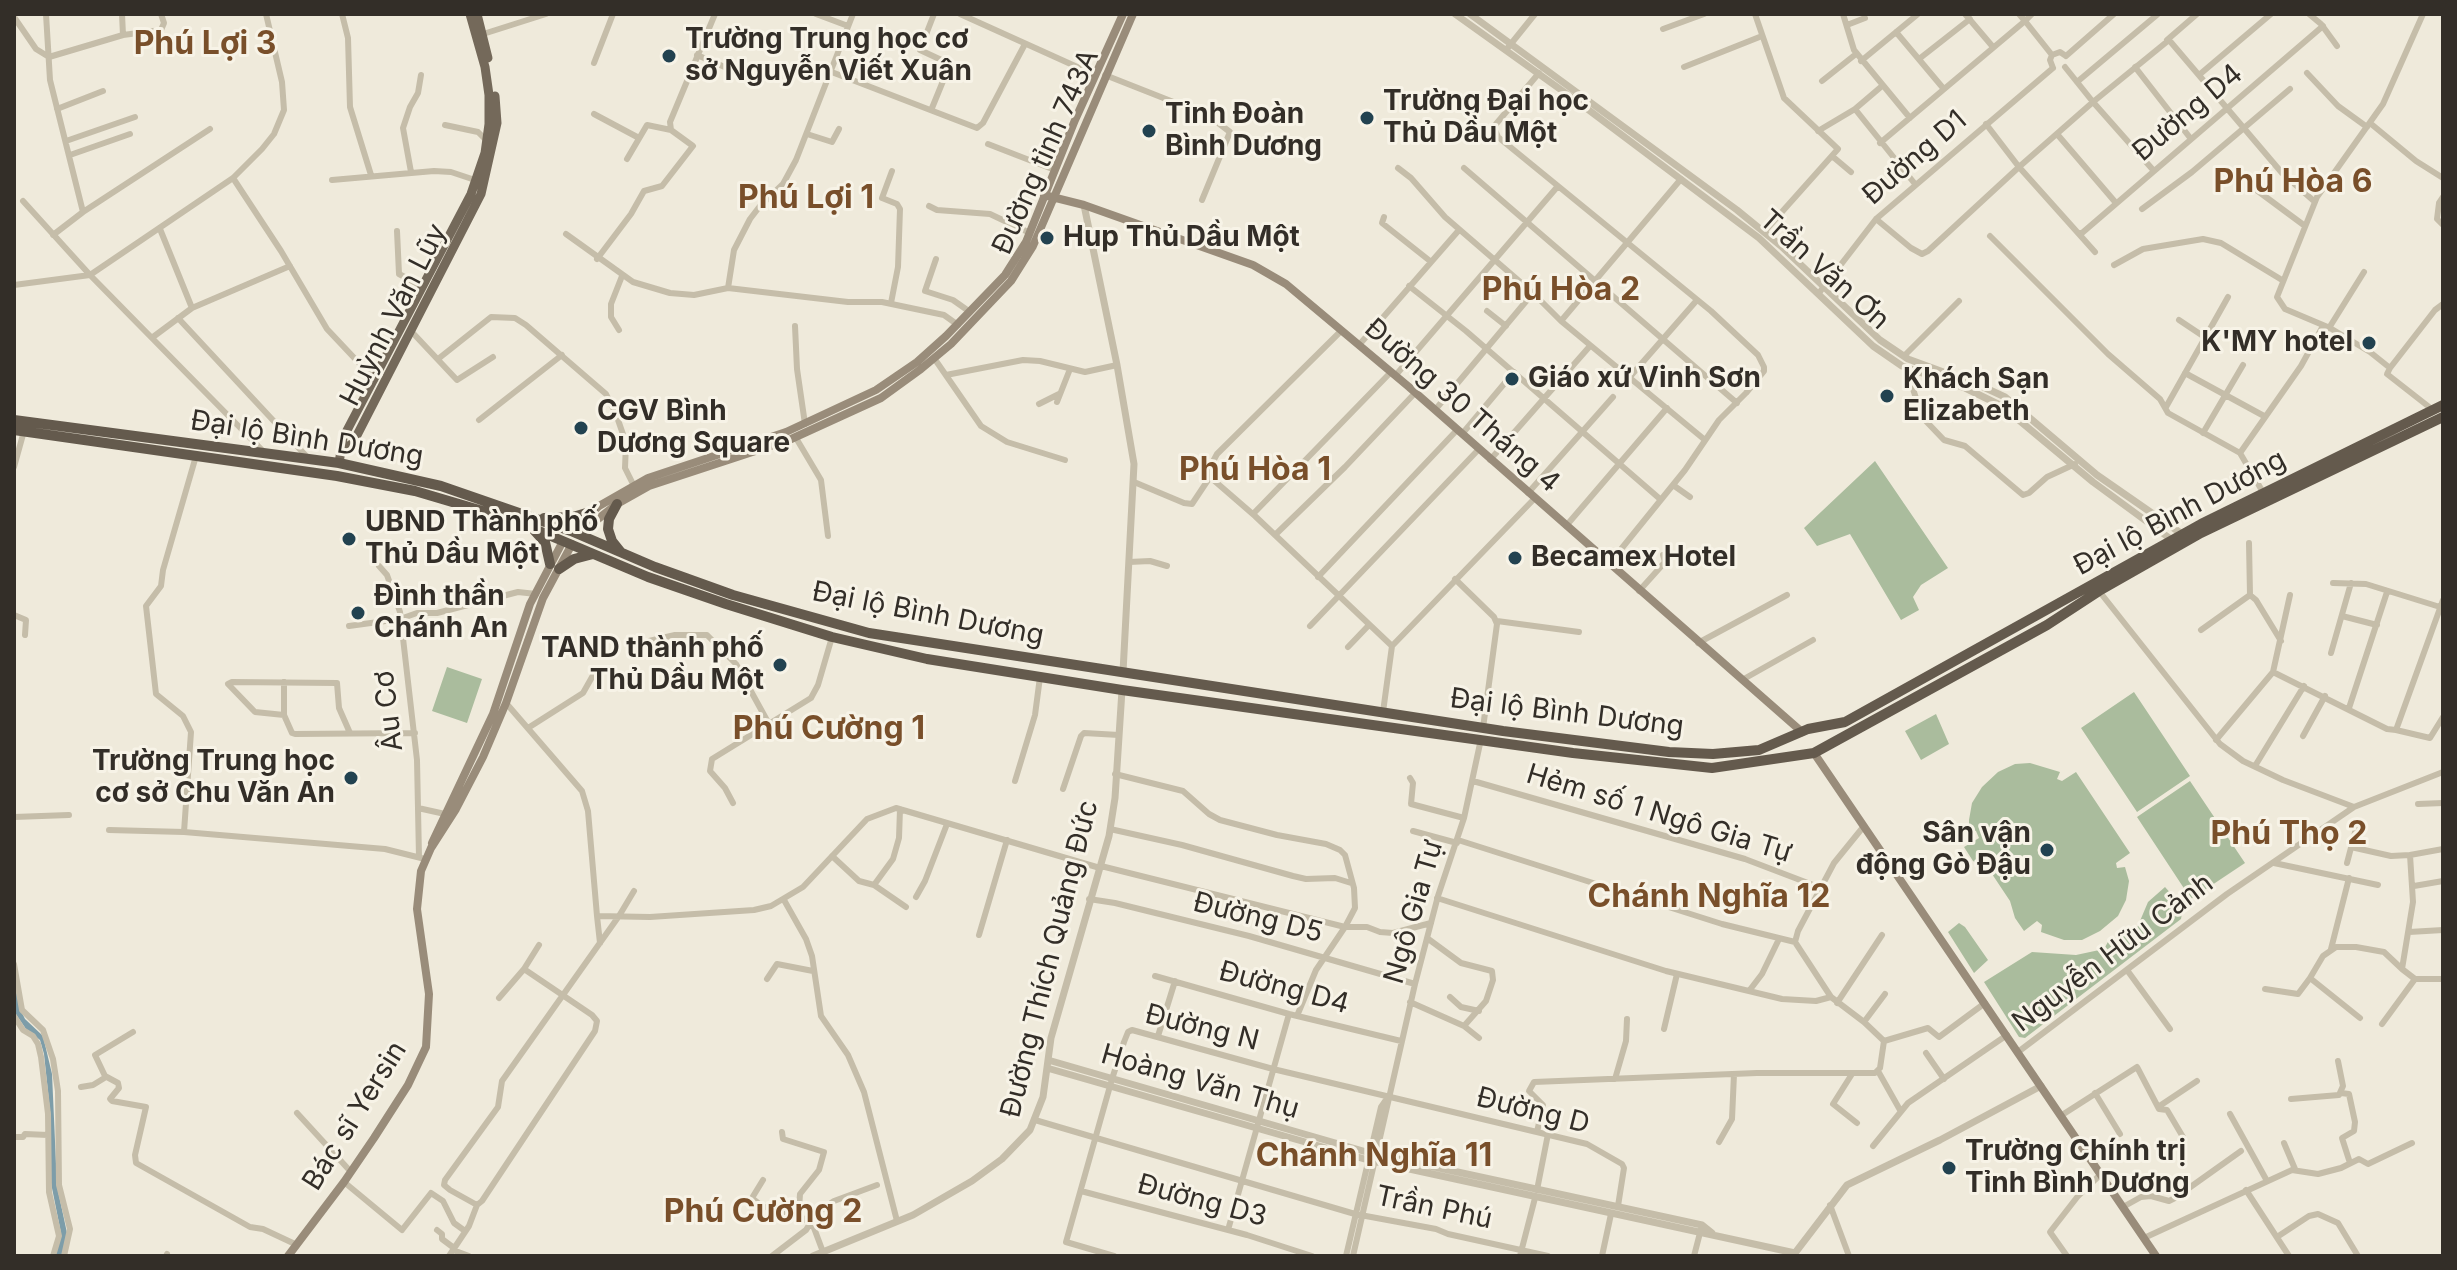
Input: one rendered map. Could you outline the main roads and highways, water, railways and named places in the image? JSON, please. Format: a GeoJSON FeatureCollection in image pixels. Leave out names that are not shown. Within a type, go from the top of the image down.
{"type":"FeatureCollection","features":[{"type":"Feature","properties":{"kind":"highway","name":"Đại lộ Bình Dương"},"geometry":{"type":"LineString","coordinates":[[14,420],[339,463],[441,486],[531,522],[648,577],[832,637],[927,659],[1122,690],[1482,733],[1713,754],[1759,750],[1807,730],[1845,722],[2177,537],[2441,413]]}},
{"type":"Feature","properties":{"kind":"highway","name":"Đại lộ Bình Dương"},"geometry":{"type":"LineString","coordinates":[[19,431],[275,467],[280,473],[327,479],[337,476],[423,493],[575,532],[733,595],[836,625],[933,645],[1383,712],[1625,761],[1712,768],[1814,752],[2047,625],[2099,591],[2201,533],[2441,413]]}},
{"type":"Feature","properties":{"kind":"highway"},"geometry":{"type":"LineString","coordinates":[[337,476],[339,463]]}},
{"type":"Feature","properties":{"kind":"highway"},"geometry":{"type":"LineString","coordinates":[[617,504],[609,519],[608,529],[612,541],[621,552]]}},
{"type":"Feature","properties":{"kind":"highway"},"geometry":{"type":"LineString","coordinates":[[593,511],[573,517],[531,522],[545,542],[555,566],[596,554]]}},
{"type":"Feature","properties":{"kind":"highway"},"geometry":{"type":"LineString","coordinates":[[568,542],[575,532]]}},
{"type":"Feature","properties":{"kind":"highway"},"geometry":{"type":"LineString","coordinates":[[832,637],[836,625]]}},
{"type":"Feature","properties":{"kind":"highway"},"geometry":{"type":"LineString","coordinates":[[1122,690],[1123,672]]}},
{"type":"Feature","properties":{"kind":"highway"},"geometry":{"type":"LineString","coordinates":[[1807,730],[1822,736],[1823,743],[1814,752],[1799,745],[1807,730]]}},
{"type":"Feature","properties":{"kind":"main road","name":"Huỳnh Văn Lũy"},"geometry":{"type":"LineString","coordinates":[[470,14],[479,35]]}},
{"type":"Feature","properties":{"kind":"main road","name":"Huỳnh Văn Lũy"},"geometry":{"type":"LineString","coordinates":[[342,451],[353,443],[481,194],[487,175],[493,123],[477,14]]}},
{"type":"Feature","properties":{"kind":"main road","name":"Đường tỉnh 743A"},"geometry":{"type":"LineString","coordinates":[[575,532],[593,511],[634,486],[805,424],[876,390],[917,362],[958,325],[1005,275],[1030,233],[1123,14]]}},
{"type":"Feature","properties":{"kind":"main road","name":"Đường tỉnh 743A"},"geometry":{"type":"LineString","coordinates":[[575,532],[617,504],[688,468],[796,438],[881,398],[934,358],[977,319],[1011,281],[1033,246],[1133,14]]}},
{"type":"Feature","properties":{"kind":"main road","name":"Huỳnh Văn Lũy"},"geometry":{"type":"LineString","coordinates":[[342,451],[343,438],[476,183],[493,123]]}},
{"type":"Feature","properties":{"kind":"main road","name":"Đường 30 Tháng 4"},"geometry":{"type":"LineString","coordinates":[[1044,195],[1084,205],[1270,273],[1435,410],[1698,643],[1807,730]]}},
{"type":"Feature","properties":{"kind":"main road"},"geometry":{"type":"LineString","coordinates":[[339,463],[342,451]]}},
{"type":"Feature","properties":{"kind":"main road","name":"Bác sĩ Yersin"},"geometry":{"type":"LineString","coordinates":[[288,1256],[351,1172],[408,1085],[426,1047],[429,994],[417,909],[422,858],[431,848],[480,755],[502,701],[536,594],[568,542]]}},
{"type":"Feature","properties":{"kind":"main road","name":"Bác sĩ Yersin"},"geometry":{"type":"LineString","coordinates":[[516,659],[555,566]]}},
{"type":"Feature","properties":{"kind":"main road"},"geometry":{"type":"LineString","coordinates":[[1814,752],[2156,1256]]}},
{"type":"Feature","properties":{"kind":"main road","name":"Bác sĩ Yersin"},"geometry":{"type":"LineString","coordinates":[[431,848],[445,814],[464,788]]}},
{"type":"Feature","properties":{"kind":"water"},"geometry":{"type":"Polygon","coordinates":[[[14,977],[21,1011],[43,1036],[52,1074],[57,1186],[67,1233],[62,1256],[55,1256],[61,1233],[51,1183],[51,1120],[44,1054],[40,1040],[26,1029],[15,1013],[14,977]]]}},
{"type":"Feature","properties":{"kind":"place","name":"Trường Trung học cơ sở Nguyễn Viết Xuân"},"geometry":{"type":"Point","coordinates":[669,56]}},
{"type":"Feature","properties":{"kind":"place","name":"Trường Đại học Thủ Dầu Một"},"geometry":{"type":"Point","coordinates":[1367,118]}},
{"type":"Feature","properties":{"kind":"place","name":"Tỉnh Đoàn Bình Dương"},"geometry":{"type":"Point","coordinates":[1149,131]}},
{"type":"Feature","properties":{"kind":"place","name":"Hup Thủ Dầu Một"},"geometry":{"type":"Point","coordinates":[1047,238]}},
{"type":"Feature","properties":{"kind":"place","name":"K'MY hotel"},"geometry":{"type":"Point","coordinates":[2369,343]}},
{"type":"Feature","properties":{"kind":"place","name":"Giáo xứ Vinh Sơn"},"geometry":{"type":"Point","coordinates":[1512,379]}},
{"type":"Feature","properties":{"kind":"place","name":"Khách Sạn Elizabeth"},"geometry":{"type":"Point","coordinates":[1887,396]}},
{"type":"Feature","properties":{"kind":"place","name":"CGV Bình Dương Square"},"geometry":{"type":"Point","coordinates":[581,428]}},
{"type":"Feature","properties":{"kind":"place","name":"UBND Thành phố Thủ Dầu Một"},"geometry":{"type":"Point","coordinates":[349,539]}},
{"type":"Feature","properties":{"kind":"place","name":"Becamex Hotel"},"geometry":{"type":"Point","coordinates":[1515,558]}},
{"type":"Feature","properties":{"kind":"place","name":"Đình thần Chánh An"},"geometry":{"type":"Point","coordinates":[358,613]}},
{"type":"Feature","properties":{"kind":"place","name":"TAND thành phố Thủ Dầu Một"},"geometry":{"type":"Point","coordinates":[780,665]}},
{"type":"Feature","properties":{"kind":"place","name":"Trường Trung học cơ sở Chu Văn An"},"geometry":{"type":"Point","coordinates":[351,778]}},
{"type":"Feature","properties":{"kind":"place","name":"Sân vận động Gò Đậu"},"geometry":{"type":"Point","coordinates":[2047,850]}},
{"type":"Feature","properties":{"kind":"place","name":"Trường Chính trị Tỉnh Bình Dương"},"geometry":{"type":"Point","coordinates":[1949,1168]}},
{"type":"Feature","properties":{"kind":"district","name":"Phú Lợi 3"},"geometry":{"type":"Point","coordinates":[205,44]}},
{"type":"Feature","properties":{"kind":"district","name":"Phú Hòa 6"},"geometry":{"type":"Point","coordinates":[2293,182]}},
{"type":"Feature","properties":{"kind":"district","name":"Phú Lợi 1"},"geometry":{"type":"Point","coordinates":[806,198]}},
{"type":"Feature","properties":{"kind":"district","name":"Phú Hòa 2"},"geometry":{"type":"Point","coordinates":[1561,290]}},
{"type":"Feature","properties":{"kind":"district","name":"Phú Hòa 1"},"geometry":{"type":"Point","coordinates":[1255,470]}},
{"type":"Feature","properties":{"kind":"district","name":"Phú Cường 1"},"geometry":{"type":"Point","coordinates":[829,729]}},
{"type":"Feature","properties":{"kind":"district","name":"Phú Thọ 2"},"geometry":{"type":"Point","coordinates":[2289,834]}},
{"type":"Feature","properties":{"kind":"district","name":"Chánh Nghĩa 12"},"geometry":{"type":"Point","coordinates":[1709,897]}},
{"type":"Feature","properties":{"kind":"district","name":"Chánh Nghĩa 11"},"geometry":{"type":"Point","coordinates":[1374,1156]}},
{"type":"Feature","properties":{"kind":"district","name":"Phú Cường 2"},"geometry":{"type":"Point","coordinates":[763,1212]}}]}
